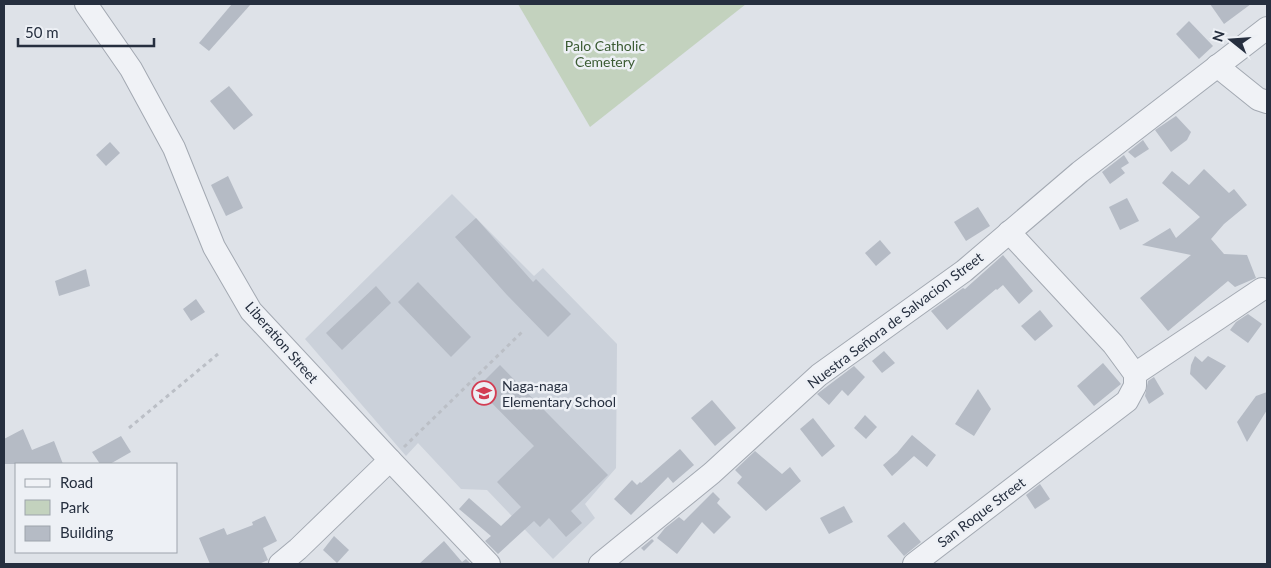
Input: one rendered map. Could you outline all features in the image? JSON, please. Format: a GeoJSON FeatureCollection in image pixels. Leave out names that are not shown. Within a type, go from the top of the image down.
{"type":"FeatureCollection","features":[{"type":"Feature","properties":{"kind":"street","name":"Liberation Street"},"geometry":{"type":"LineString","coordinates":[[86,4],[131,69],[174,148],[214,247],[251,311],[490,564]]}},
{"type":"Feature","properties":{"kind":"street","name":"Nuestra Señora de Salvacion Street"},"geometry":{"type":"LineString","coordinates":[[600,564],[712,472],[820,375],[964,271],[1080,172],[1267,28]]}},
{"type":"Feature","properties":{"kind":"street"},"geometry":{"type":"LineString","coordinates":[[1217,66],[1258,100],[1267,102]]}},
{"type":"Feature","properties":{"kind":"street"},"geometry":{"type":"LineString","coordinates":[[1009,232],[1113,344],[1135,374],[1262,289]]}},
{"type":"Feature","properties":{"kind":"street","name":"San Roque Street"},"geometry":{"type":"LineString","coordinates":[[914,564],[1127,401],[1135,386],[1135,374]]}},
{"type":"Feature","properties":{"kind":"street"},"geometry":{"type":"LineString","coordinates":[[280,564],[390,460]]}},
{"type":"Feature","properties":{"kind":"path"},"geometry":{"type":"LineString","coordinates":[[390,460],[522,332]]}},
{"type":"Feature","properties":{"kind":"path"},"geometry":{"type":"LineString","coordinates":[[129,428],[218,354]]}},
{"type":"Feature","properties":{"kind":"shaded area","name":"Naga-naga Elementary School"},"geometry":{"type":"Polygon","coordinates":[[[452,194],[534,276],[543,268],[617,344],[616,468],[585,504],[595,518],[553,559],[487,490],[461,489],[418,443],[406,456],[305,339],[452,194]]]}},
{"type":"Feature","properties":{"kind":"green space","name":"Palo Catholic Cemetery"},"geometry":{"type":"Polygon","coordinates":[[[518,4],[746,4],[590,127],[518,4]]]}},
{"type":"Feature","properties":{"kind":"building"},"geometry":{"type":"Polygon","coordinates":[[[232,4],[251,4],[209,51],[199,43],[232,4]]]}},
{"type":"Feature","properties":{"kind":"building"},"geometry":{"type":"Polygon","coordinates":[[[1210,4],[1251,4],[1224,24],[1210,4]]]}},
{"type":"Feature","properties":{"kind":"building"},"geometry":{"type":"Polygon","coordinates":[[[1189,21],[1213,46],[1199,59],[1176,34],[1189,21]]]}},
{"type":"Feature","properties":{"kind":"building"},"geometry":{"type":"Polygon","coordinates":[[[229,86],[253,115],[234,130],[210,101],[229,86]]]}},
{"type":"Feature","properties":{"kind":"building"},"geometry":{"type":"Polygon","coordinates":[[[1176,116],[1191,132],[1187,140],[1171,152],[1155,130],[1176,116]]]}},
{"type":"Feature","properties":{"kind":"building"},"geometry":{"type":"Polygon","coordinates":[[[1143,140],[1149,149],[1135,158],[1128,152],[1143,140]]]}},
{"type":"Feature","properties":{"kind":"building"},"geometry":{"type":"Polygon","coordinates":[[[110,142],[120,153],[106,166],[96,155],[110,142]]]}},
{"type":"Feature","properties":{"kind":"building"},"geometry":{"type":"Polygon","coordinates":[[[1124,155],[1129,163],[1121,168],[1125,173],[1110,184],[1102,172],[1124,155]]]}},
{"type":"Feature","properties":{"kind":"building"},"geometry":{"type":"Polygon","coordinates":[[[1204,169],[1229,193],[1234,189],[1247,205],[1224,224],[1211,239],[1224,254],[1247,255],[1256,278],[1235,287],[1228,281],[1168,331],[1140,298],[1191,255],[1142,245],[1170,228],[1176,238],[1200,217],[1162,183],[1172,171],[1189,185],[1204,169]]]}},
{"type":"Feature","properties":{"kind":"building"},"geometry":{"type":"Polygon","coordinates":[[[228,176],[243,208],[226,216],[211,185],[228,176]]]}},
{"type":"Feature","properties":{"kind":"building"},"geometry":{"type":"Polygon","coordinates":[[[1127,198],[1139,221],[1120,230],[1109,207],[1127,198]]]}},
{"type":"Feature","properties":{"kind":"building"},"geometry":{"type":"Polygon","coordinates":[[[978,207],[990,226],[966,241],[954,222],[978,207]]]}},
{"type":"Feature","properties":{"kind":"building"},"geometry":{"type":"Polygon","coordinates":[[[476,218],[533,282],[536,279],[571,314],[548,337],[455,237],[476,218]]]}},
{"type":"Feature","properties":{"kind":"building"},"geometry":{"type":"Polygon","coordinates":[[[880,240],[891,253],[876,266],[865,253],[880,240]]]}},
{"type":"Feature","properties":{"kind":"building"},"geometry":{"type":"Polygon","coordinates":[[[1003,255],[1033,291],[1019,304],[1003,285],[947,330],[931,311],[963,288],[965,289],[1003,255]]]}},
{"type":"Feature","properties":{"kind":"building"},"geometry":{"type":"Polygon","coordinates":[[[86,269],[90,286],[59,296],[55,281],[86,269]]]}},
{"type":"Feature","properties":{"kind":"building"},"geometry":{"type":"Polygon","coordinates":[[[418,282],[471,337],[451,357],[398,302],[418,282]]]}},
{"type":"Feature","properties":{"kind":"building"},"geometry":{"type":"Polygon","coordinates":[[[376,286],[391,303],[342,350],[326,333],[376,286]]]}},
{"type":"Feature","properties":{"kind":"building"},"geometry":{"type":"Polygon","coordinates":[[[196,299],[205,312],[191,321],[183,309],[196,299]]]}},
{"type":"Feature","properties":{"kind":"building"},"geometry":{"type":"Polygon","coordinates":[[[1040,310],[1053,326],[1035,341],[1021,326],[1040,310]]]}},
{"type":"Feature","properties":{"kind":"building"},"geometry":{"type":"Polygon","coordinates":[[[1248,314],[1262,324],[1248,343],[1230,330],[1236,322],[1248,314]]]}},
{"type":"Feature","properties":{"kind":"building"},"geometry":{"type":"Polygon","coordinates":[[[884,351],[895,363],[882,373],[872,361],[884,351]]]}},
{"type":"Feature","properties":{"kind":"building"},"geometry":{"type":"Polygon","coordinates":[[[1195,356],[1202,362],[1208,356],[1226,366],[1206,390],[1190,374],[1195,356]]]}},
{"type":"Feature","properties":{"kind":"building"},"geometry":{"type":"Polygon","coordinates":[[[1103,363],[1121,384],[1094,406],[1077,386],[1103,363]]]}},
{"type":"Feature","properties":{"kind":"building"},"geometry":{"type":"Polygon","coordinates":[[[500,365],[608,475],[571,511],[582,523],[566,537],[549,518],[540,527],[534,521],[498,554],[485,541],[491,536],[459,509],[469,498],[501,526],[521,507],[497,482],[534,446],[477,388],[500,365]]]}},
{"type":"Feature","properties":{"kind":"building"},"geometry":{"type":"Polygon","coordinates":[[[854,366],[865,377],[848,396],[842,390],[829,405],[817,394],[854,366]]]}},
{"type":"Feature","properties":{"kind":"building"},"geometry":{"type":"Polygon","coordinates":[[[1154,377],[1164,394],[1149,404],[1145,396],[1148,381],[1154,377]]]}},
{"type":"Feature","properties":{"kind":"building"},"geometry":{"type":"Polygon","coordinates":[[[978,389],[991,409],[974,436],[955,424],[978,389]]]}},
{"type":"Feature","properties":{"kind":"building"},"geometry":{"type":"Polygon","coordinates":[[[1267,392],[1267,410],[1247,442],[1237,422],[1256,396],[1267,392]]]}},
{"type":"Feature","properties":{"kind":"building"},"geometry":{"type":"Polygon","coordinates":[[[712,400],[736,428],[715,446],[691,418],[712,400]]]}},
{"type":"Feature","properties":{"kind":"building"},"geometry":{"type":"Polygon","coordinates":[[[865,415],[877,427],[866,439],[854,428],[865,415]]]}},
{"type":"Feature","properties":{"kind":"building"},"geometry":{"type":"Polygon","coordinates":[[[813,418],[835,446],[822,457],[800,429],[813,418]]]}},
{"type":"Feature","properties":{"kind":"building"},"geometry":{"type":"Polygon","coordinates":[[[23,429],[32,450],[54,441],[63,463],[4,464],[4,439],[23,429]]]}},
{"type":"Feature","properties":{"kind":"building"},"geometry":{"type":"Polygon","coordinates":[[[912,435],[936,455],[927,467],[914,456],[892,476],[883,465],[897,453],[912,435]]]}},
{"type":"Feature","properties":{"kind":"building"},"geometry":{"type":"Polygon","coordinates":[[[121,436],[131,452],[112,463],[99,463],[92,452],[121,436]]]}},
{"type":"Feature","properties":{"kind":"building"},"geometry":{"type":"Polygon","coordinates":[[[680,449],[694,465],[673,483],[668,477],[631,515],[614,499],[632,480],[637,485],[641,483],[680,449]]]}},
{"type":"Feature","properties":{"kind":"building"},"geometry":{"type":"Polygon","coordinates":[[[755,451],[782,474],[790,467],[801,481],[766,511],[737,483],[742,477],[735,470],[755,451]]]}},
{"type":"Feature","properties":{"kind":"building"},"geometry":{"type":"Polygon","coordinates":[[[1040,484],[1050,499],[1035,509],[1026,495],[1040,484]]]}},
{"type":"Feature","properties":{"kind":"building"},"geometry":{"type":"Polygon","coordinates":[[[713,492],[720,499],[717,503],[731,517],[714,534],[702,522],[677,554],[657,538],[665,528],[679,517],[684,521],[713,492]]]}},
{"type":"Feature","properties":{"kind":"building"},"geometry":{"type":"Polygon","coordinates":[[[844,506],[853,522],[829,534],[820,518],[844,506]]]}},
{"type":"Feature","properties":{"kind":"building"},"geometry":{"type":"Polygon","coordinates":[[[265,516],[277,541],[263,548],[268,560],[259,564],[210,564],[199,538],[224,528],[227,535],[253,525],[252,522],[265,516]]]}},
{"type":"Feature","properties":{"kind":"building"},"geometry":{"type":"Polygon","coordinates":[[[904,522],[921,542],[904,556],[887,536],[904,522]]]}},
{"type":"Feature","properties":{"kind":"building"},"geometry":{"type":"Polygon","coordinates":[[[334,536],[349,550],[337,563],[323,550],[334,536]]]}},
{"type":"Feature","properties":{"kind":"building"},"geometry":{"type":"Polygon","coordinates":[[[652,539],[654,541],[644,551],[641,548],[652,539]]]}},
{"type":"Feature","properties":{"kind":"building"},"geometry":{"type":"Polygon","coordinates":[[[444,541],[462,562],[466,559],[471,564],[419,564],[444,541]]]}},
{"type":"Feature","properties":{"kind":"place","name":"Naga-naga Elementary School"},"geometry":{"type":"Point","coordinates":[484,393]}}]}
